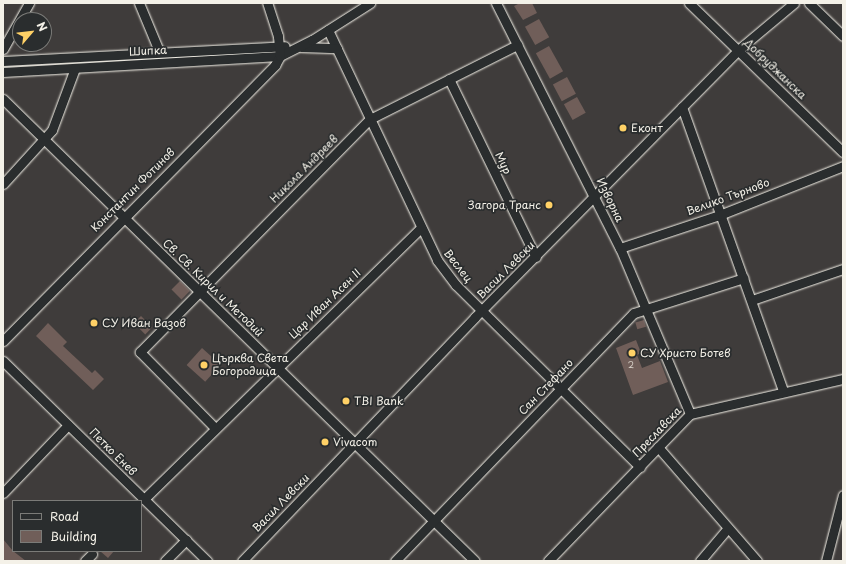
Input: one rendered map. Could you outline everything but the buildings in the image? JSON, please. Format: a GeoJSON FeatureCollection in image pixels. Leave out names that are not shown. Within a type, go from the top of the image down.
{"type":"FeatureCollection","features":[{"type":"Feature","properties":{"kind":"street"},"geometry":{"type":"LineString","coordinates":[[3,49],[29,3]]}},
{"type":"Feature","properties":{"kind":"street"},"geometry":{"type":"LineString","coordinates":[[139,3],[159,51]]}},
{"type":"Feature","properties":{"kind":"street"},"geometry":{"type":"LineString","coordinates":[[267,3],[276,27],[280,56],[328,30],[370,3]]}},
{"type":"Feature","properties":{"kind":"street","name":"Изворна"},"geometry":{"type":"LineString","coordinates":[[496,3],[620,248],[690,414]]}},
{"type":"Feature","properties":{"kind":"street","name":"Добруджанска"},"geometry":{"type":"LineString","coordinates":[[689,3],[843,152]]}},
{"type":"Feature","properties":{"kind":"street","name":"Васил Левски"},"geometry":{"type":"LineString","coordinates":[[242,561],[356,444],[482,311],[738,50],[794,3]]}},
{"type":"Feature","properties":{"kind":"street"},"geometry":{"type":"LineString","coordinates":[[809,3],[843,36]]}},
{"type":"Feature","properties":{"kind":"street","name":"Веслец"},"geometry":{"type":"LineString","coordinates":[[328,30],[437,260],[456,285],[640,467]]}},
{"type":"Feature","properties":{"kind":"street","name":"Шипка"},"geometry":{"type":"LineString","coordinates":[[3,61],[279,45],[337,48]]}},
{"type":"Feature","properties":{"kind":"street","name":"Никола Андреев"},"geometry":{"type":"LineString","coordinates":[[215,428],[140,352],[370,119],[517,45]]}},
{"type":"Feature","properties":{"kind":"street","name":"Шипка"},"geometry":{"type":"LineString","coordinates":[[3,72],[280,56]]}},
{"type":"Feature","properties":{"kind":"street","name":"Константин Фотинов"},"geometry":{"type":"LineString","coordinates":[[3,341],[123,217],[272,68],[280,56]]}},
{"type":"Feature","properties":{"kind":"street"},"geometry":{"type":"LineString","coordinates":[[3,184],[45,140],[52,130],[75,68]]}},
{"type":"Feature","properties":{"kind":"street","name":"Мур"},"geometry":{"type":"LineString","coordinates":[[449,79],[536,257]]}},
{"type":"Feature","properties":{"kind":"street","name":"Св. Св. Кирил и Методий"},"geometry":{"type":"LineString","coordinates":[[3,99],[475,561]]}},
{"type":"Feature","properties":{"kind":"street"},"geometry":{"type":"LineString","coordinates":[[682,107],[722,214],[784,391]]}},
{"type":"Feature","properties":{"kind":"street","name":"Велико Търново"},"geometry":{"type":"LineString","coordinates":[[620,248],[722,214],[843,166]]}},
{"type":"Feature","properties":{"kind":"street","name":"Цар Иван Асен II"},"geometry":{"type":"LineString","coordinates":[[144,499],[421,228]]}},
{"type":"Feature","properties":{"kind":"street"},"geometry":{"type":"LineString","coordinates":[[752,300],[843,269]]}},
{"type":"Feature","properties":{"kind":"street","name":"Сан Стефано"},"geometry":{"type":"LineString","coordinates":[[395,561],[634,313],[744,278]]}},
{"type":"Feature","properties":{"kind":"street","name":"Петко Енев"},"geometry":{"type":"LineString","coordinates":[[3,361],[207,561]]}},
{"type":"Feature","properties":{"kind":"street","name":"Преславска"},"geometry":{"type":"LineString","coordinates":[[548,561],[690,414],[784,391],[843,379]]}},
{"type":"Feature","properties":{"kind":"street"},"geometry":{"type":"LineString","coordinates":[[3,493],[68,425]]}},
{"type":"Feature","properties":{"kind":"street"},"geometry":{"type":"LineString","coordinates":[[658,447],[757,561]]}},
{"type":"Feature","properties":{"kind":"street"},"geometry":{"type":"LineString","coordinates":[[826,561],[843,495]]}},
{"type":"Feature","properties":{"kind":"street"},"geometry":{"type":"LineString","coordinates":[[700,561],[728,528]]}},
{"type":"Feature","properties":{"kind":"street"},"geometry":{"type":"LineString","coordinates":[[165,561],[186,540]]}},
{"type":"Feature","properties":{"kind":"place","name":"Еконт"},"geometry":{"type":"Point","coordinates":[623,128]}},
{"type":"Feature","properties":{"kind":"place","name":"Загора Транс"},"geometry":{"type":"Point","coordinates":[549,205]}},
{"type":"Feature","properties":{"kind":"place","name":"СУ Иван Вазов"},"geometry":{"type":"Point","coordinates":[94,323]}},
{"type":"Feature","properties":{"kind":"place","name":"СУ Христо Ботев"},"geometry":{"type":"Point","coordinates":[632,353]}},
{"type":"Feature","properties":{"kind":"place","name":"Църква Света Богородица"},"geometry":{"type":"Point","coordinates":[204,365]}},
{"type":"Feature","properties":{"kind":"place","name":"TBI Bank"},"geometry":{"type":"Point","coordinates":[346,401]}},
{"type":"Feature","properties":{"kind":"place","name":"Vivacom"},"geometry":{"type":"Point","coordinates":[325,442]}}]}
